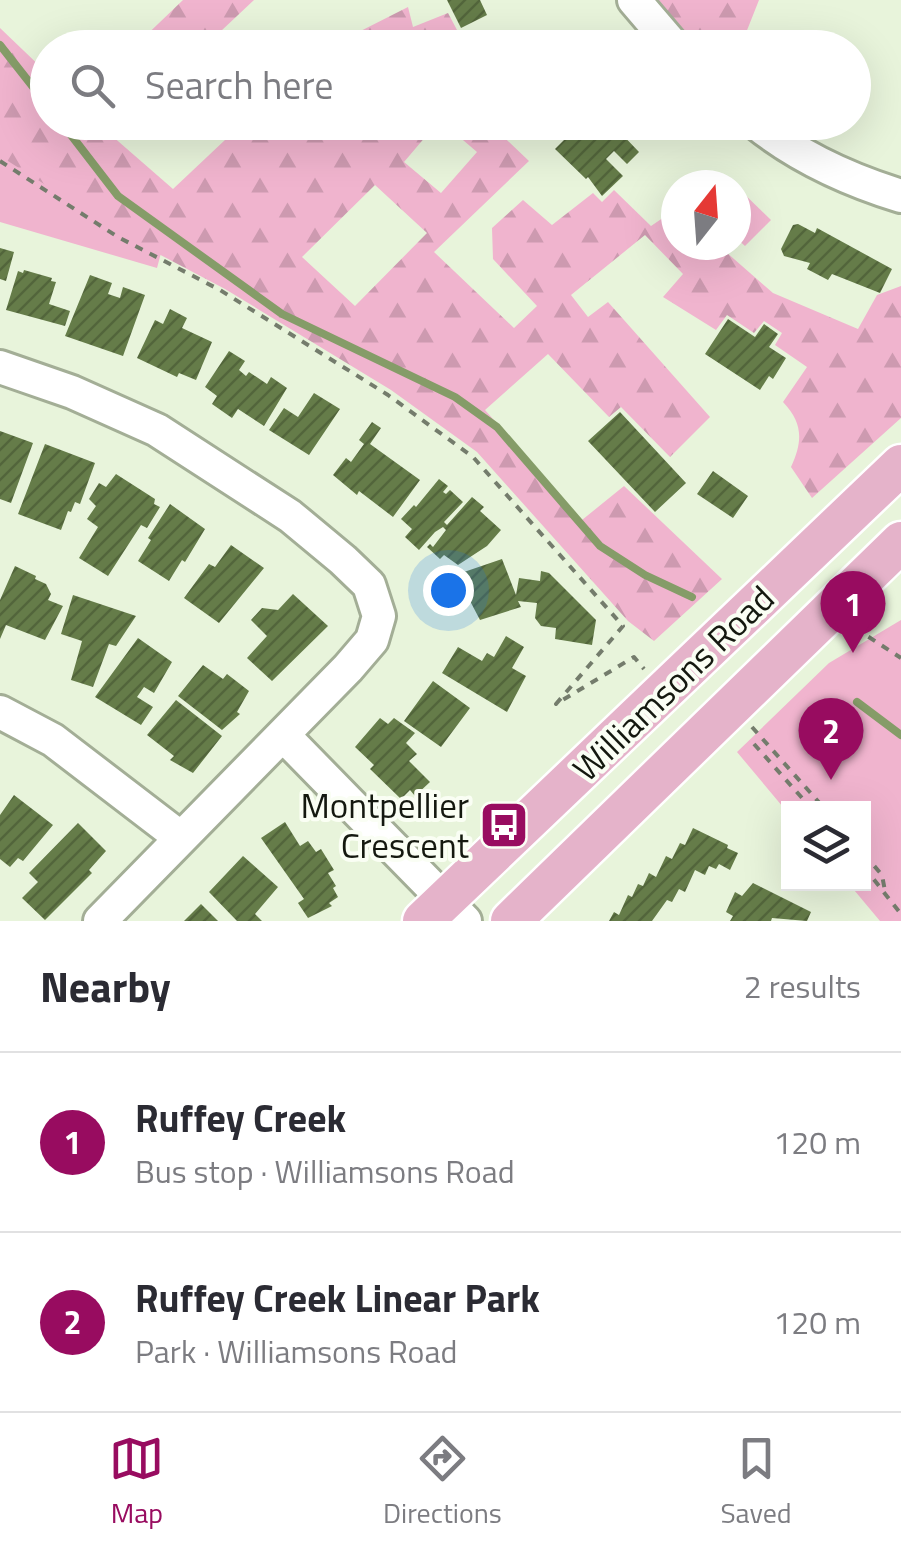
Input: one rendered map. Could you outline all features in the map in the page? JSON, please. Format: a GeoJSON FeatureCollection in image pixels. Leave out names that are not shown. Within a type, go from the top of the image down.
{"type":"FeatureCollection","features":[{"type":"Feature","properties":{"kind":"main road","name":"Williamsons Road"},"geometry":{"type":"LineString","coordinates":[[444,914],[901,465]]}},
{"type":"Feature","properties":{"kind":"main road","name":"Williamsons Road"},"geometry":{"type":"LineString","coordinates":[[511,921],[901,542]]}},
{"type":"Feature","properties":{"kind":"street"},"geometry":{"type":"LineString","coordinates":[[634,0],[660,30]]}},
{"type":"Feature","properties":{"kind":"street"},"geometry":{"type":"LineString","coordinates":[[776,140],[855,182],[901,196]]}},
{"type":"Feature","properties":{"kind":"street"},"geometry":{"type":"LineString","coordinates":[[0,368],[72,392],[157,430],[290,516],[369,585],[379,616],[372,640],[284,736],[100,921]]}},
{"type":"Feature","properties":{"kind":"street"},"geometry":{"type":"LineString","coordinates":[[0,712],[53,740],[181,838]]}},
{"type":"Feature","properties":{"kind":"street"},"geometry":{"type":"LineString","coordinates":[[284,736],[444,914]]}},
{"type":"Feature","properties":{"kind":"path"},"geometry":{"type":"LineString","coordinates":[[0,161],[118,237],[220,290],[388,395],[473,457],[623,626],[556,704],[634,656],[646,671]]}},
{"type":"Feature","properties":{"kind":"path"},"geometry":{"type":"LineString","coordinates":[[855,628],[901,658]]}},
{"type":"Feature","properties":{"kind":"path"},"geometry":{"type":"LineString","coordinates":[[732,704],[818,801]]}},
{"type":"Feature","properties":{"kind":"path"},"geometry":{"type":"LineString","coordinates":[[754,744],[805,801]]}},
{"type":"Feature","properties":{"kind":"path"},"geometry":{"type":"LineString","coordinates":[[871,862],[882,875],[884,890]]}},
{"type":"Feature","properties":{"kind":"path"},"geometry":{"type":"LineString","coordinates":[[871,875],[901,914]]}},
{"type":"Feature","properties":{"kind":"green space"},"geometry":{"type":"Polygon","coordinates":[[[183,0],[254,0],[222,30],[152,30],[183,0]]]}},
{"type":"Feature","properties":{"kind":"green space"},"geometry":{"type":"Polygon","coordinates":[[[646,0],[759,0],[747,30],[673,30],[646,0]]]}},
{"type":"Feature","properties":{"kind":"green space"},"geometry":{"type":"Polygon","coordinates":[[[408,7],[413,27],[448,13],[457,30],[363,30],[408,7]]]}},
{"type":"Feature","properties":{"kind":"green space"},"geometry":{"type":"Polygon","coordinates":[[[0,28],[30,57],[30,140],[117,140],[173,189],[225,140],[423,140],[404,162],[441,193],[477,152],[463,140],[507,140],[529,161],[434,252],[514,328],[537,306],[493,259],[492,228],[523,200],[552,225],[593,193],[602,202],[614,190],[651,226],[661,219],[661,251],[645,235],[571,295],[588,317],[608,302],[710,417],[670,457],[621,407],[609,417],[548,354],[485,410],[582,520],[624,486],[722,579],[654,641],[628,621],[477,452],[391,390],[225,289],[134,241],[0,156],[0,28]],[[375,185],[302,257],[355,306],[427,233],[375,185]]]}},
{"type":"Feature","properties":{"kind":"green space"},"geometry":{"type":"Polygon","coordinates":[[[0,145],[161,253],[157,268],[0,222],[0,145]]]}},
{"type":"Feature","properties":{"kind":"green space"},"geometry":{"type":"Polygon","coordinates":[[[751,201],[771,220],[751,240],[751,201]]]}},
{"type":"Feature","properties":{"kind":"green space"},"geometry":{"type":"Polygon","coordinates":[[[669,260],[735,260],[773,293],[858,329],[877,295],[901,286],[901,418],[812,498],[791,467],[799,433],[783,402],[807,367],[775,345],[782,333],[764,321],[754,333],[727,315],[716,330],[663,297],[683,274],[669,260]]]}},
{"type":"Feature","properties":{"kind":"green space"},"geometry":{"type":"Polygon","coordinates":[[[901,620],[901,921],[880,921],[855,891],[871,891],[871,801],[781,801],[781,805],[737,752],[829,663],[901,620]]]}},
{"type":"Feature","properties":{"kind":"building"},"geometry":{"type":"Polygon","coordinates":[[[447,0],[480,0],[487,15],[461,28],[447,0]]]}},
{"type":"Feature","properties":{"kind":"building"},"geometry":{"type":"Polygon","coordinates":[[[564,140],[628,140],[639,152],[627,164],[614,151],[606,159],[623,176],[602,196],[588,177],[555,149],[564,140]]]}},
{"type":"Feature","properties":{"kind":"building"},"geometry":{"type":"Polygon","coordinates":[[[793,225],[815,233],[817,228],[892,269],[880,293],[832,274],[828,280],[807,269],[810,263],[784,256],[781,249],[793,225]]]}},
{"type":"Feature","properties":{"kind":"building"},"geometry":{"type":"Polygon","coordinates":[[[0,248],[14,252],[6,281],[0,279],[0,248]]]}},
{"type":"Feature","properties":{"kind":"building"},"geometry":{"type":"Polygon","coordinates":[[[18,271],[56,282],[49,304],[70,311],[65,326],[6,310],[18,271]]]}},
{"type":"Feature","properties":{"kind":"building"},"geometry":{"type":"Polygon","coordinates":[[[90,275],[112,283],[108,294],[120,298],[123,287],[145,295],[123,356],[65,336],[90,275]]]}},
{"type":"Feature","properties":{"kind":"building"},"geometry":{"type":"Polygon","coordinates":[[[170,309],[187,318],[182,328],[212,342],[196,380],[179,373],[177,377],[137,358],[155,320],[163,324],[170,309]]]}},
{"type":"Feature","properties":{"kind":"building"},"geometry":{"type":"Polygon","coordinates":[[[728,319],[755,337],[764,324],[778,334],[769,347],[786,358],[773,379],[769,376],[760,390],[705,354],[728,319]]]}},
{"type":"Feature","properties":{"kind":"building"},"geometry":{"type":"Polygon","coordinates":[[[229,351],[245,361],[239,370],[246,376],[249,372],[267,384],[271,377],[287,388],[264,426],[238,409],[232,418],[212,404],[217,396],[205,387],[229,351]]]}},
{"type":"Feature","properties":{"kind":"building"},"geometry":{"type":"Polygon","coordinates":[[[314,393],[340,409],[309,455],[269,430],[284,408],[298,417],[314,393]]]}},
{"type":"Feature","properties":{"kind":"building"},"geometry":{"type":"Polygon","coordinates":[[[620,412],[686,483],[655,512],[588,441],[620,412]]]}},
{"type":"Feature","properties":{"kind":"building"},"geometry":{"type":"Polygon","coordinates":[[[372,422],[381,428],[370,444],[420,480],[393,517],[333,475],[346,458],[351,462],[364,444],[359,440],[372,422]]]}},
{"type":"Feature","properties":{"kind":"building"},"geometry":{"type":"Polygon","coordinates":[[[0,431],[33,443],[11,503],[0,499],[0,431]]]}},
{"type":"Feature","properties":{"kind":"building"},"geometry":{"type":"Polygon","coordinates":[[[45,444],[95,463],[80,504],[75,502],[68,511],[61,530],[18,514],[45,444]]]}},
{"type":"Feature","properties":{"kind":"building"},"geometry":{"type":"Polygon","coordinates":[[[713,471],[748,496],[733,518],[697,494],[713,471]]]}},
{"type":"Feature","properties":{"kind":"building"},"geometry":{"type":"Polygon","coordinates":[[[116,474],[155,499],[154,504],[160,507],[147,528],[141,525],[108,576],[79,558],[98,527],[87,519],[96,506],[89,499],[99,483],[106,487],[116,474]]]}},
{"type":"Feature","properties":{"kind":"building"},"geometry":{"type":"Polygon","coordinates":[[[439,479],[448,486],[443,492],[450,490],[463,502],[444,522],[447,525],[472,497],[484,507],[480,511],[501,530],[487,546],[458,565],[444,555],[440,559],[427,547],[433,547],[446,530],[443,527],[419,550],[405,537],[412,529],[401,519],[439,479]]]}},
{"type":"Feature","properties":{"kind":"building"},"geometry":{"type":"Polygon","coordinates":[[[170,504],[205,529],[169,581],[138,561],[170,504]]]}},
{"type":"Feature","properties":{"kind":"building"},"geometry":{"type":"Polygon","coordinates":[[[231,545],[264,568],[219,623],[184,598],[209,564],[215,567],[231,545]]]}},
{"type":"Feature","properties":{"kind":"building"},"geometry":{"type":"Polygon","coordinates":[[[502,559],[516,595],[519,578],[540,581],[541,571],[549,573],[596,620],[592,645],[555,639],[556,628],[541,626],[535,618],[537,603],[518,601],[521,607],[480,620],[469,599],[473,598],[464,572],[502,559]]]}},
{"type":"Feature","properties":{"kind":"building"},"geometry":{"type":"Polygon","coordinates":[[[15,566],[46,584],[51,594],[48,600],[63,606],[45,640],[6,625],[0,639],[0,600],[15,566]]]}},
{"type":"Feature","properties":{"kind":"building"},"geometry":{"type":"Polygon","coordinates":[[[293,594],[328,626],[272,681],[247,658],[267,636],[251,620],[262,608],[278,610],[293,594]]]}},
{"type":"Feature","properties":{"kind":"building"},"geometry":{"type":"Polygon","coordinates":[[[73,595],[136,616],[116,646],[109,644],[93,687],[71,680],[82,641],[61,634],[73,595]]]}},
{"type":"Feature","properties":{"kind":"building"},"geometry":{"type":"Polygon","coordinates":[[[506,636],[524,647],[512,668],[526,676],[507,712],[442,673],[458,647],[482,661],[487,653],[494,657],[506,636]]]}},
{"type":"Feature","properties":{"kind":"building"},"geometry":{"type":"Polygon","coordinates":[[[138,638],[172,662],[154,693],[144,687],[137,697],[153,707],[141,725],[95,697],[138,638]]]}},
{"type":"Feature","properties":{"kind":"building"},"geometry":{"type":"Polygon","coordinates":[[[203,665],[223,679],[227,674],[249,691],[237,712],[240,714],[222,730],[178,696],[203,665]]]}},
{"type":"Feature","properties":{"kind":"building"},"geometry":{"type":"Polygon","coordinates":[[[433,681],[470,708],[441,747],[404,721],[433,681]]]}},
{"type":"Feature","properties":{"kind":"building"},"geometry":{"type":"Polygon","coordinates":[[[176,700],[222,736],[193,773],[170,760],[174,756],[147,735],[176,700]]]}},
{"type":"Feature","properties":{"kind":"building"},"geometry":{"type":"Polygon","coordinates":[[[380,718],[388,724],[394,718],[415,733],[406,743],[417,754],[409,761],[430,782],[415,796],[410,790],[401,799],[370,769],[374,765],[355,747],[380,718]]]}},
{"type":"Feature","properties":{"kind":"building"},"geometry":{"type":"Polygon","coordinates":[[[14,795],[53,825],[23,861],[18,858],[10,867],[0,859],[0,815],[14,795]]]}},
{"type":"Feature","properties":{"kind":"building"},"geometry":{"type":"Polygon","coordinates":[[[285,822],[300,846],[308,841],[316,852],[321,849],[334,870],[328,873],[338,897],[329,903],[332,906],[308,918],[298,903],[304,899],[261,838],[285,822]]]}},
{"type":"Feature","properties":{"kind":"building"},"geometry":{"type":"Polygon","coordinates":[[[78,823],[106,851],[89,870],[92,873],[45,920],[22,898],[38,882],[29,873],[78,823]]]}},
{"type":"Feature","properties":{"kind":"building"},"geometry":{"type":"Polygon","coordinates":[[[693,828],[738,853],[730,870],[719,864],[716,869],[709,866],[705,875],[695,870],[685,892],[679,889],[672,902],[667,900],[652,921],[609,921],[614,912],[619,915],[628,895],[632,897],[638,884],[643,886],[649,873],[656,877],[666,856],[672,859],[680,843],[685,845],[693,828]]]}},
{"type":"Feature","properties":{"kind":"building"},"geometry":{"type":"Polygon","coordinates":[[[243,856],[278,887],[255,914],[262,921],[237,921],[209,892],[243,856]]]}},
{"type":"Feature","properties":{"kind":"building"},"geometry":{"type":"Polygon","coordinates":[[[753,883],[811,912],[807,921],[730,921],[733,916],[726,912],[735,892],[742,896],[753,883]]]}},
{"type":"Feature","properties":{"kind":"building"},"geometry":{"type":"Polygon","coordinates":[[[201,904],[218,921],[184,921],[201,904]]]}},
{"type":"Feature","properties":{"kind":"waterway"},"geometry":{"type":"LineString","coordinates":[[0,45],[30,83]]}},
{"type":"Feature","properties":{"kind":"waterway"},"geometry":{"type":"LineString","coordinates":[[75,140],[118,196],[282,314],[455,397],[497,427],[600,546],[645,575],[692,597]]}},
{"type":"Feature","properties":{"kind":"waterway"},"geometry":{"type":"LineString","coordinates":[[857,702],[901,735]]}},
{"type":"Feature","properties":{"kind":"place","name":"Ruffey Creek"},"geometry":{"type":"Point","coordinates":[853,653]}},
{"type":"Feature","properties":{"kind":"place","name":"Ruffey Creek Linear Park"},"geometry":{"type":"Point","coordinates":[831,780]}},
{"type":"Feature","properties":{"kind":"place","name":"Montpellier Crescent"},"geometry":{"type":"Point","coordinates":[504,825]}}]}
